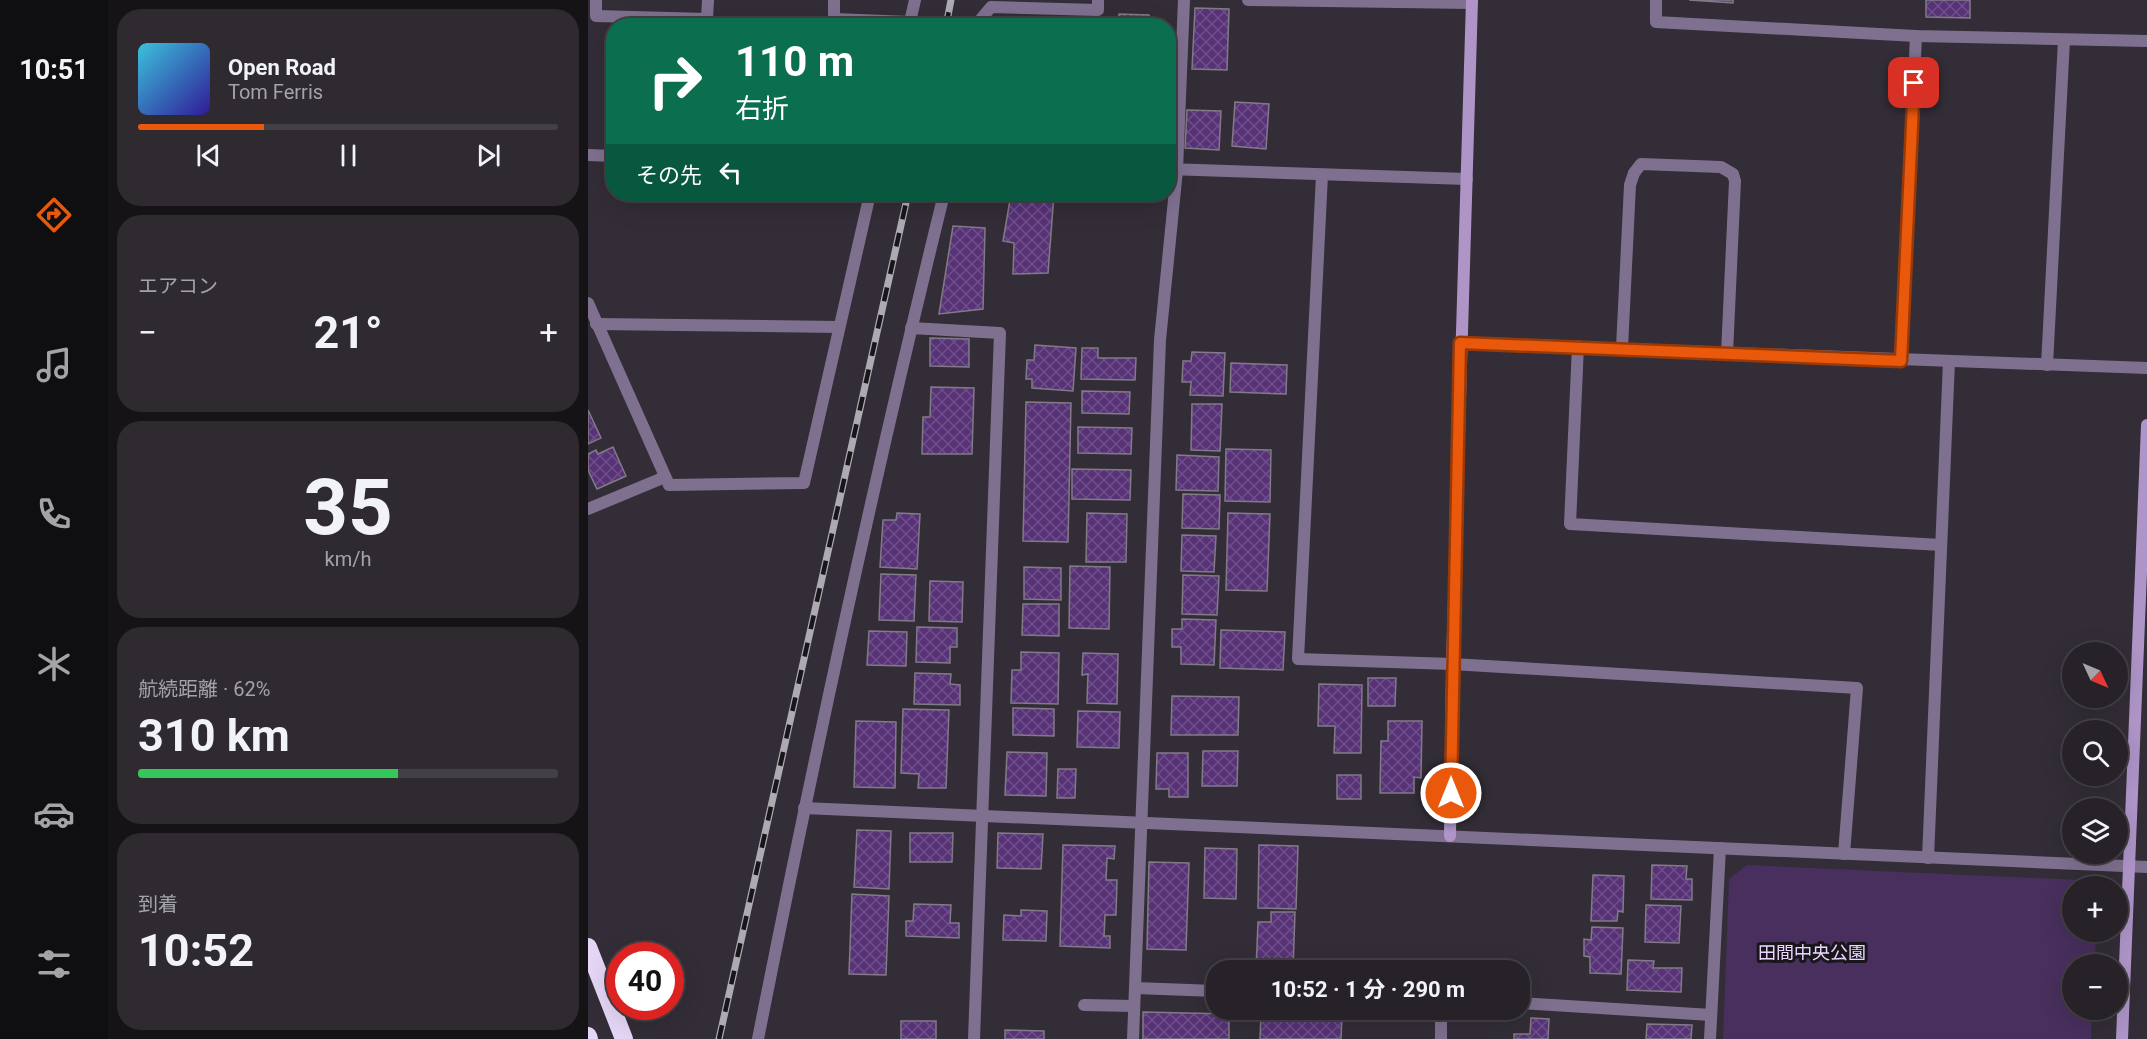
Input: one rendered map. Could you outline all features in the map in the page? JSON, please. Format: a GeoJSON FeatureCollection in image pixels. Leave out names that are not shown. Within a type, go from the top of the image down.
{"type":"FeatureCollection","features":[{"type":"Feature","properties":{"kind":"highway"},"geometry":{"type":"LineString","coordinates":[[588,947],[624,1039]]}},
{"type":"Feature","properties":{"kind":"street"},"geometry":{"type":"LineString","coordinates":[[596,0],[596,16],[670,18]]}},
{"type":"Feature","properties":{"kind":"street"},"geometry":{"type":"LineString","coordinates":[[707,18],[708,0]]}},
{"type":"Feature","properties":{"kind":"street"},"geometry":{"type":"LineString","coordinates":[[834,0],[834,18]]}},
{"type":"Feature","properties":{"kind":"street"},"geometry":{"type":"LineString","coordinates":[[911,18],[915,0]]}},
{"type":"Feature","properties":{"kind":"street"},"geometry":{"type":"LineString","coordinates":[[982,18],[991,7],[1098,10],[1098,0]]}},
{"type":"Feature","properties":{"kind":"street"},"geometry":{"type":"LineString","coordinates":[[1176,124],[1184,0]]}},
{"type":"Feature","properties":{"kind":"street"},"geometry":{"type":"LineString","coordinates":[[1248,0],[1472,2],[1460,343],[1450,836]]}},
{"type":"Feature","properties":{"kind":"street"},"geometry":{"type":"LineString","coordinates":[[1656,0],[1656,22],[1916,36],[2147,41]]}},
{"type":"Feature","properties":{"kind":"street"},"geometry":{"type":"LineString","coordinates":[[1901,361],[1916,36]]}},
{"type":"Feature","properties":{"kind":"street"},"geometry":{"type":"LineString","coordinates":[[2047,365],[2064,40]]}},
{"type":"Feature","properties":{"kind":"street"},"geometry":{"type":"LineString","coordinates":[[588,155],[606,156]]}},
{"type":"Feature","properties":{"kind":"street"},"geometry":{"type":"LineString","coordinates":[[1622,348],[1630,185],[1634,173],[1641,164],[1722,167],[1729,171],[1736,181],[1727,353]]}},
{"type":"Feature","properties":{"kind":"street"},"geometry":{"type":"LineString","coordinates":[[1176,170],[1467,179]]}},
{"type":"Feature","properties":{"kind":"street"},"geometry":{"type":"LineString","coordinates":[[1322,176],[1298,659],[1452,664],[1857,688],[1844,854]]}},
{"type":"Feature","properties":{"kind":"street"},"geometry":{"type":"LineString","coordinates":[[588,303],[669,485],[804,483],[868,201]]}},
{"type":"Feature","properties":{"kind":"street"},"geometry":{"type":"LineString","coordinates":[[758,1039],[804,808],[911,328],[942,201]]}},
{"type":"Feature","properties":{"kind":"street"},"geometry":{"type":"LineString","coordinates":[[1133,1039],[1160,340],[1171,201]]}},
{"type":"Feature","properties":{"kind":"street"},"geometry":{"type":"LineString","coordinates":[[596,324],[838,327]]}},
{"type":"Feature","properties":{"kind":"street"},"geometry":{"type":"LineString","coordinates":[[911,328],[1000,333],[974,1039]]}},
{"type":"Feature","properties":{"kind":"street"},"geometry":{"type":"LineString","coordinates":[[1460,343],[1578,346],[1901,361],[2147,368]]}},
{"type":"Feature","properties":{"kind":"street"},"geometry":{"type":"LineString","coordinates":[[1578,346],[1570,524],[1941,545]]}},
{"type":"Feature","properties":{"kind":"street"},"geometry":{"type":"LineString","coordinates":[[1928,858],[1949,361]]}},
{"type":"Feature","properties":{"kind":"street"},"geometry":{"type":"LineString","coordinates":[[2122,1039],[2147,425]]}},
{"type":"Feature","properties":{"kind":"street"},"geometry":{"type":"LineString","coordinates":[[588,509],[665,477]]}},
{"type":"Feature","properties":{"kind":"street"},"geometry":{"type":"LineString","coordinates":[[804,808],[982,818],[2147,867]]}},
{"type":"Feature","properties":{"kind":"street"},"geometry":{"type":"LineString","coordinates":[[1710,1039],[1720,848]]}},
{"type":"Feature","properties":{"kind":"street"},"geometry":{"type":"LineString","coordinates":[[1135,988],[1206,991]]}},
{"type":"Feature","properties":{"kind":"street"},"geometry":{"type":"LineString","coordinates":[[1530,1004],[1712,1015]]}},
{"type":"Feature","properties":{"kind":"street"},"geometry":{"type":"LineString","coordinates":[[1084,1005],[1134,1006]]}},
{"type":"Feature","properties":{"kind":"street"},"geometry":{"type":"LineString","coordinates":[[1441,1020],[1441,1039]]}},
{"type":"Feature","properties":{"kind":"green space","name":"田間中央公園"},"geometry":{"type":"Polygon","coordinates":[[[1747,865],[2062,879],[2062,942],[2096,942],[2095,954],[2062,954],[2062,1020],[2092,1020],[2091,1039],[1723,1039],[1729,879],[1747,865]]]}},
{"type":"Feature","properties":{"kind":"building"},"geometry":{"type":"Polygon","coordinates":[[[1689,0],[1733,0],[1733,3],[1689,0]]]}},
{"type":"Feature","properties":{"kind":"building"},"geometry":{"type":"Polygon","coordinates":[[[1926,0],[1970,0],[1970,18],[1926,17],[1926,0]]]}},
{"type":"Feature","properties":{"kind":"building"},"geometry":{"type":"Polygon","coordinates":[[[1195,8],[1229,9],[1227,70],[1192,69],[1195,8]]]}},
{"type":"Feature","properties":{"kind":"building"},"geometry":{"type":"Polygon","coordinates":[[[1119,14],[1149,15],[1149,18],[1119,18],[1119,14]]]}},
{"type":"Feature","properties":{"kind":"building"},"geometry":{"type":"Polygon","coordinates":[[[1235,102],[1269,104],[1266,149],[1232,146],[1235,102]]]}},
{"type":"Feature","properties":{"kind":"building"},"geometry":{"type":"Polygon","coordinates":[[[1187,110],[1221,111],[1219,150],[1185,148],[1187,110]]]}},
{"type":"Feature","properties":{"kind":"building"},"geometry":{"type":"Polygon","coordinates":[[[1010,201],[1053,201],[1048,273],[1013,274],[1014,243],[1003,241],[1010,201]]]}},
{"type":"Feature","properties":{"kind":"building"},"geometry":{"type":"Polygon","coordinates":[[[953,226],[985,228],[983,309],[939,314],[953,226]]]}},
{"type":"Feature","properties":{"kind":"building"},"geometry":{"type":"Polygon","coordinates":[[[930,338],[969,339],[969,367],[930,366],[930,338]]]}},
{"type":"Feature","properties":{"kind":"building"},"geometry":{"type":"Polygon","coordinates":[[[1035,345],[1076,348],[1073,391],[1032,388],[1032,379],[1026,379],[1027,360],[1034,360],[1035,345]]]}},
{"type":"Feature","properties":{"kind":"building"},"geometry":{"type":"Polygon","coordinates":[[[1082,348],[1098,348],[1098,358],[1136,358],[1135,380],[1081,379],[1082,348]]]}},
{"type":"Feature","properties":{"kind":"building"},"geometry":{"type":"Polygon","coordinates":[[[1192,352],[1225,353],[1223,396],[1190,395],[1191,382],[1182,382],[1183,361],[1191,361],[1192,352]]]}},
{"type":"Feature","properties":{"kind":"building"},"geometry":{"type":"Polygon","coordinates":[[[1231,363],[1287,365],[1286,394],[1230,392],[1231,363]]]}},
{"type":"Feature","properties":{"kind":"building"},"geometry":{"type":"Polygon","coordinates":[[[931,387],[974,388],[972,454],[922,454],[923,417],[930,417],[931,387]]]}},
{"type":"Feature","properties":{"kind":"building"},"geometry":{"type":"Polygon","coordinates":[[[1082,391],[1130,392],[1129,414],[1082,413],[1082,391]]]}},
{"type":"Feature","properties":{"kind":"building"},"geometry":{"type":"Polygon","coordinates":[[[1026,402],[1071,403],[1068,542],[1023,541],[1026,402]]]}},
{"type":"Feature","properties":{"kind":"building"},"geometry":{"type":"Polygon","coordinates":[[[1192,404],[1222,404],[1220,451],[1191,450],[1192,404]]]}},
{"type":"Feature","properties":{"kind":"building"},"geometry":{"type":"Polygon","coordinates":[[[588,410],[601,438],[588,444],[588,410]]]}},
{"type":"Feature","properties":{"kind":"building"},"geometry":{"type":"Polygon","coordinates":[[[1078,427],[1132,428],[1131,454],[1078,453],[1078,427]]]}},
{"type":"Feature","properties":{"kind":"building"},"geometry":{"type":"Polygon","coordinates":[[[613,447],[626,476],[597,489],[588,470],[588,454],[596,450],[598,454],[613,447]]]}},
{"type":"Feature","properties":{"kind":"building"},"geometry":{"type":"Polygon","coordinates":[[[1226,449],[1271,450],[1270,502],[1225,501],[1226,449]]]}},
{"type":"Feature","properties":{"kind":"building"},"geometry":{"type":"Polygon","coordinates":[[[1177,455],[1219,457],[1218,491],[1176,490],[1177,455]]]}},
{"type":"Feature","properties":{"kind":"building"},"geometry":{"type":"Polygon","coordinates":[[[1072,469],[1131,470],[1130,500],[1072,499],[1072,469]]]}},
{"type":"Feature","properties":{"kind":"building"},"geometry":{"type":"Polygon","coordinates":[[[1183,494],[1220,495],[1219,529],[1182,528],[1183,494]]]}},
{"type":"Feature","properties":{"kind":"building"},"geometry":{"type":"Polygon","coordinates":[[[897,513],[920,514],[917,569],[880,567],[883,520],[896,520],[897,513]]]}},
{"type":"Feature","properties":{"kind":"building"},"geometry":{"type":"Polygon","coordinates":[[[1087,513],[1127,514],[1126,562],[1086,562],[1087,513]]]}},
{"type":"Feature","properties":{"kind":"building"},"geometry":{"type":"Polygon","coordinates":[[[1228,513],[1270,514],[1267,591],[1226,590],[1228,513]]]}},
{"type":"Feature","properties":{"kind":"building"},"geometry":{"type":"Polygon","coordinates":[[[1182,535],[1216,536],[1214,572],[1181,571],[1182,535]]]}},
{"type":"Feature","properties":{"kind":"building"},"geometry":{"type":"Polygon","coordinates":[[[1070,566],[1110,567],[1109,629],[1069,628],[1070,566]]]}},
{"type":"Feature","properties":{"kind":"building"},"geometry":{"type":"Polygon","coordinates":[[[1024,567],[1061,568],[1061,600],[1024,599],[1024,567]]]}},
{"type":"Feature","properties":{"kind":"building"},"geometry":{"type":"Polygon","coordinates":[[[881,574],[916,575],[914,621],[879,620],[881,574]]]}},
{"type":"Feature","properties":{"kind":"building"},"geometry":{"type":"Polygon","coordinates":[[[1183,575],[1219,576],[1217,615],[1182,614],[1183,575]]]}},
{"type":"Feature","properties":{"kind":"building"},"geometry":{"type":"Polygon","coordinates":[[[930,581],[963,582],[962,622],[929,621],[930,581]]]}},
{"type":"Feature","properties":{"kind":"building"},"geometry":{"type":"Polygon","coordinates":[[[1023,604],[1059,604],[1059,636],[1022,635],[1023,604]]]}},
{"type":"Feature","properties":{"kind":"building"},"geometry":{"type":"Polygon","coordinates":[[[1182,619],[1216,620],[1214,665],[1181,664],[1181,647],[1172,647],[1172,629],[1182,629],[1182,619]]]}},
{"type":"Feature","properties":{"kind":"building"},"geometry":{"type":"Polygon","coordinates":[[[917,627],[957,628],[957,647],[950,647],[950,663],[916,662],[917,627]]]}},
{"type":"Feature","properties":{"kind":"building"},"geometry":{"type":"Polygon","coordinates":[[[1221,630],[1285,632],[1283,670],[1220,668],[1221,630]]]}},
{"type":"Feature","properties":{"kind":"building"},"geometry":{"type":"Polygon","coordinates":[[[869,631],[907,632],[906,666],[867,665],[869,631]]]}},
{"type":"Feature","properties":{"kind":"building"},"geometry":{"type":"Polygon","coordinates":[[[1021,652],[1059,653],[1058,704],[1011,703],[1012,670],[1021,670],[1021,652]]]}},
{"type":"Feature","properties":{"kind":"building"},"geometry":{"type":"Polygon","coordinates":[[[1083,653],[1118,654],[1117,704],[1087,703],[1088,674],[1082,675],[1083,653]]]}},
{"type":"Feature","properties":{"kind":"building"},"geometry":{"type":"Polygon","coordinates":[[[915,673],[951,674],[950,684],[960,685],[960,705],[914,704],[915,673]]]}},
{"type":"Feature","properties":{"kind":"building"},"geometry":{"type":"Polygon","coordinates":[[[1368,678],[1396,678],[1395,706],[1368,706],[1368,678]]]}},
{"type":"Feature","properties":{"kind":"building"},"geometry":{"type":"Polygon","coordinates":[[[1319,684],[1362,685],[1361,753],[1334,753],[1335,726],[1318,726],[1319,684]]]}},
{"type":"Feature","properties":{"kind":"building"},"geometry":{"type":"Polygon","coordinates":[[[1172,696],[1239,697],[1238,735],[1171,735],[1172,696]]]}},
{"type":"Feature","properties":{"kind":"building"},"geometry":{"type":"Polygon","coordinates":[[[1013,708],[1054,709],[1054,736],[1013,735],[1013,708]]]}},
{"type":"Feature","properties":{"kind":"building"},"geometry":{"type":"Polygon","coordinates":[[[903,709],[949,710],[946,788],[918,788],[919,774],[901,773],[903,709]]]}},
{"type":"Feature","properties":{"kind":"building"},"geometry":{"type":"Polygon","coordinates":[[[1078,711],[1120,712],[1119,748],[1077,747],[1078,711]]]}},
{"type":"Feature","properties":{"kind":"building"},"geometry":{"type":"Polygon","coordinates":[[[856,721],[896,722],[895,788],[854,787],[856,721]]]}},
{"type":"Feature","properties":{"kind":"building"},"geometry":{"type":"Polygon","coordinates":[[[1388,721],[1422,721],[1421,778],[1414,777],[1414,793],[1380,793],[1381,741],[1388,741],[1388,721]]]}},
{"type":"Feature","properties":{"kind":"building"},"geometry":{"type":"Polygon","coordinates":[[[1203,751],[1238,751],[1237,786],[1202,786],[1203,751]]]}},
{"type":"Feature","properties":{"kind":"building"},"geometry":{"type":"Polygon","coordinates":[[[1007,752],[1047,753],[1046,796],[1005,795],[1007,752]]]}},
{"type":"Feature","properties":{"kind":"building"},"geometry":{"type":"Polygon","coordinates":[[[1157,753],[1188,753],[1188,797],[1169,797],[1169,789],[1156,789],[1157,753]]]}},
{"type":"Feature","properties":{"kind":"building"},"geometry":{"type":"Polygon","coordinates":[[[1058,769],[1076,769],[1075,798],[1057,798],[1058,769]]]}},
{"type":"Feature","properties":{"kind":"building"},"geometry":{"type":"Polygon","coordinates":[[[1337,775],[1361,775],[1361,799],[1337,799],[1337,775]]]}},
{"type":"Feature","properties":{"kind":"building"},"geometry":{"type":"Polygon","coordinates":[[[857,830],[891,831],[889,889],[854,887],[857,830]]]}},
{"type":"Feature","properties":{"kind":"building"},"geometry":{"type":"Polygon","coordinates":[[[910,833],[953,833],[952,862],[910,862],[910,833]]]}},
{"type":"Feature","properties":{"kind":"building"},"geometry":{"type":"Polygon","coordinates":[[[998,833],[1043,834],[1041,869],[997,868],[998,833]]]}},
{"type":"Feature","properties":{"kind":"building"},"geometry":{"type":"Polygon","coordinates":[[[1063,845],[1115,846],[1114,859],[1107,858],[1106,880],[1117,880],[1116,915],[1105,915],[1104,936],[1110,936],[1110,948],[1060,946],[1063,845]]]}},
{"type":"Feature","properties":{"kind":"building"},"geometry":{"type":"Polygon","coordinates":[[[1259,845],[1298,846],[1296,909],[1258,908],[1259,845]]]}},
{"type":"Feature","properties":{"kind":"building"},"geometry":{"type":"Polygon","coordinates":[[[1205,848],[1237,849],[1236,899],[1204,898],[1205,848]]]}},
{"type":"Feature","properties":{"kind":"building"},"geometry":{"type":"Polygon","coordinates":[[[1149,862],[1189,863],[1186,950],[1147,949],[1149,862]]]}},
{"type":"Feature","properties":{"kind":"building"},"geometry":{"type":"Polygon","coordinates":[[[1652,865],[1687,866],[1686,879],[1692,879],[1692,900],[1651,899],[1652,865]]]}},
{"type":"Feature","properties":{"kind":"building"},"geometry":{"type":"Polygon","coordinates":[[[1593,875],[1624,876],[1623,912],[1618,911],[1617,921],[1591,921],[1593,875]]]}},
{"type":"Feature","properties":{"kind":"building"},"geometry":{"type":"Polygon","coordinates":[[[852,894],[889,896],[886,975],[849,974],[852,894]]]}},
{"type":"Feature","properties":{"kind":"building"},"geometry":{"type":"Polygon","coordinates":[[[914,904],[951,905],[950,923],[959,923],[959,938],[906,936],[906,921],[913,921],[914,904]]]}},
{"type":"Feature","properties":{"kind":"building"},"geometry":{"type":"Polygon","coordinates":[[[1646,905],[1681,906],[1679,943],[1645,942],[1646,905]]]}},
{"type":"Feature","properties":{"kind":"building"},"geometry":{"type":"Polygon","coordinates":[[[1021,910],[1047,911],[1046,941],[1003,940],[1004,915],[1021,916],[1021,910]]]}},
{"type":"Feature","properties":{"kind":"building"},"geometry":{"type":"Polygon","coordinates":[[[1271,912],[1295,912],[1293,960],[1256,960],[1258,922],[1271,922],[1271,912]]]}},
{"type":"Feature","properties":{"kind":"building"},"geometry":{"type":"Polygon","coordinates":[[[1592,927],[1623,928],[1621,974],[1590,973],[1590,957],[1584,956],[1584,939],[1591,940],[1592,927]]]}},
{"type":"Feature","properties":{"kind":"building"},"geometry":{"type":"Polygon","coordinates":[[[1628,960],[1654,961],[1653,968],[1682,968],[1681,992],[1627,990],[1628,960]]]}},
{"type":"Feature","properties":{"kind":"building"},"geometry":{"type":"Polygon","coordinates":[[[1143,1012],[1206,1013],[1206,1020],[1229,1020],[1229,1039],[1143,1039],[1143,1012]]]}},
{"type":"Feature","properties":{"kind":"building"},"geometry":{"type":"Polygon","coordinates":[[[1531,1018],[1549,1019],[1548,1039],[1514,1039],[1514,1034],[1530,1034],[1531,1018]]]}},
{"type":"Feature","properties":{"kind":"building"},"geometry":{"type":"Polygon","coordinates":[[[1261,1020],[1342,1020],[1341,1039],[1260,1039],[1261,1020]]]}},
{"type":"Feature","properties":{"kind":"building"},"geometry":{"type":"Polygon","coordinates":[[[901,1021],[936,1021],[936,1039],[901,1039],[901,1021]]]}},
{"type":"Feature","properties":{"kind":"building"},"geometry":{"type":"Polygon","coordinates":[[[1647,1024],[1692,1025],[1691,1039],[1646,1039],[1647,1024]]]}},
{"type":"Feature","properties":{"kind":"building"},"geometry":{"type":"Polygon","coordinates":[[[1005,1030],[1044,1031],[1044,1039],[1005,1039],[1005,1030]]]}},
{"type":"Feature","properties":{"kind":"railway"},"geometry":{"type":"LineString","coordinates":[[948,18],[951,0]]}},
{"type":"Feature","properties":{"kind":"railway"},"geometry":{"type":"LineString","coordinates":[[719,1039],[906,201]]}},
{"type":"Feature","properties":{"kind":"route"},"geometry":{"type":"LineString","coordinates":[[1451,793],[1460,343],[1578,346],[1901,361],[1914,83]]}}]}
